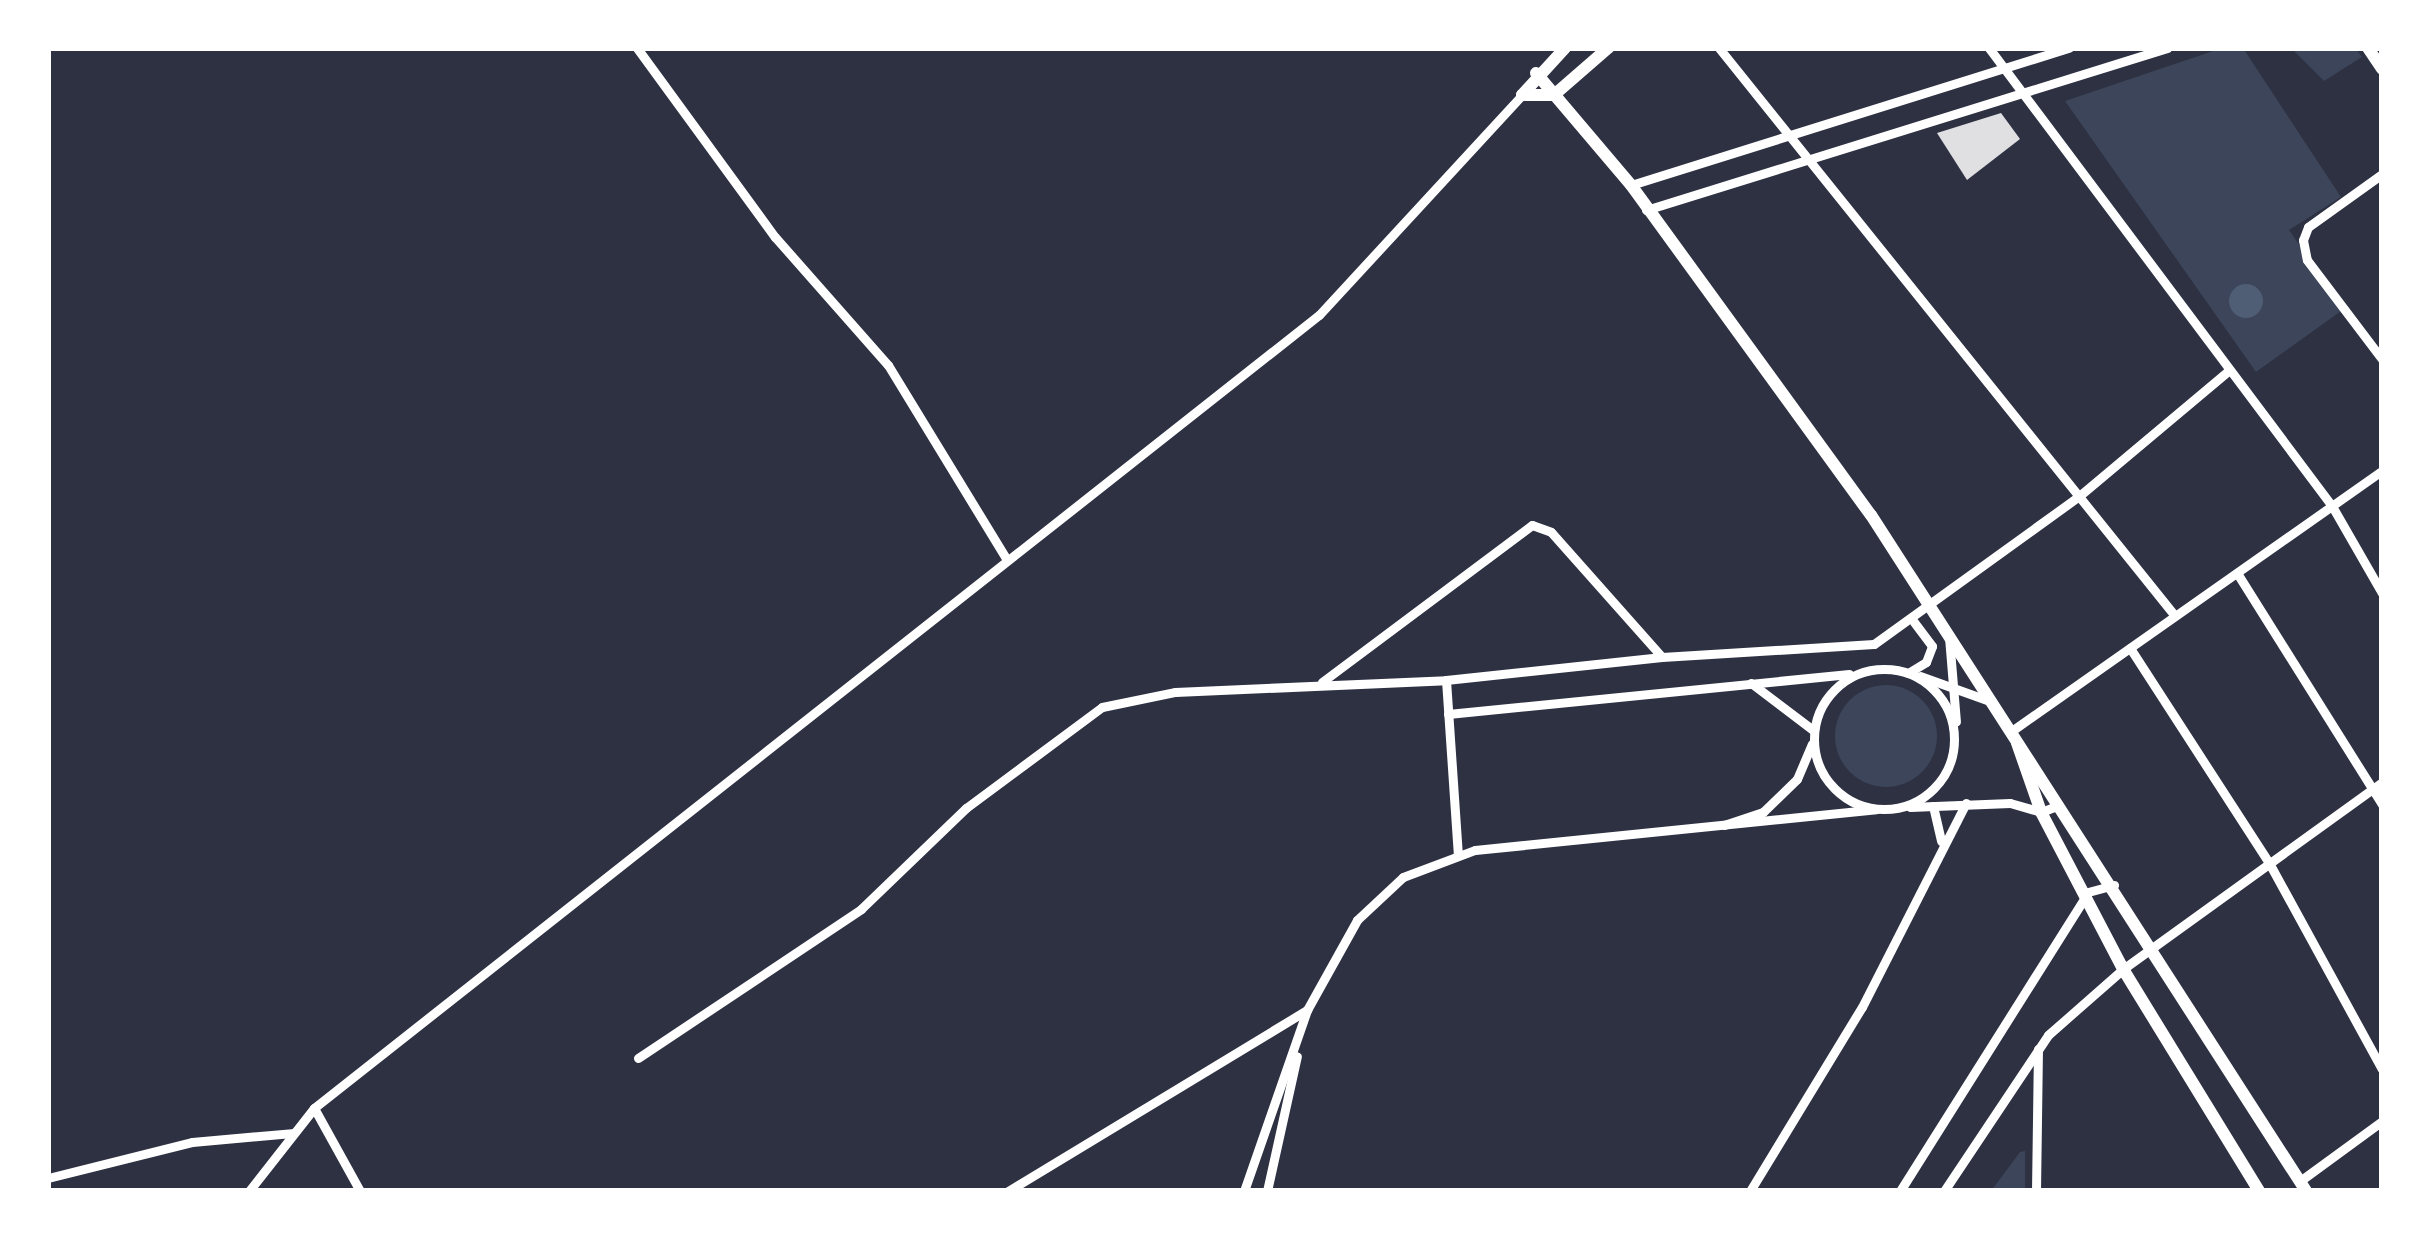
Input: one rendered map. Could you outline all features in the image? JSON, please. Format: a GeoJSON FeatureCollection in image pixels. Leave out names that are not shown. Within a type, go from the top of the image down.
{"type":"FeatureCollection","features":[{"type":"Feature","properties":{"kind":"street"},"geometry":{"type":"LineString","coordinates":[[637,48],[775,237],[888,365],[1007,560]]}},
{"type":"Feature","properties":{"kind":"street"},"geometry":{"type":"LineString","coordinates":[[249,1191],[314,1108],[1319,315],[1522,95],[1536,73],[1564,48]]}},
{"type":"Feature","properties":{"kind":"street"},"geometry":{"type":"LineString","coordinates":[[1522,95],[1554,95],[1608,48]]}},
{"type":"Feature","properties":{"kind":"street"},"geometry":{"type":"LineString","coordinates":[[1719,48],[2175,616]]}},
{"type":"Feature","properties":{"kind":"street"},"geometry":{"type":"LineString","coordinates":[[1989,48],[2332,506],[2382,593]]}},
{"type":"Feature","properties":{"kind":"street"},"geometry":{"type":"LineString","coordinates":[[1631,185],[2069,48]]}},
{"type":"Feature","properties":{"kind":"street"},"geometry":{"type":"LineString","coordinates":[[1646,210],[1803,157],[2168,48]]}},
{"type":"Feature","properties":{"kind":"street"},"geometry":{"type":"LineString","coordinates":[[2368,48],[2382,69]]}},
{"type":"Feature","properties":{"kind":"street"},"geometry":{"type":"LineString","coordinates":[[1536,73],[1631,185],[1871,514],[2063,803],[2303,1186],[2382,1121]]}},
{"type":"Feature","properties":{"kind":"street"},"geometry":{"type":"LineString","coordinates":[[2382,174],[2308,227],[2307,260],[2382,359]]}},
{"type":"Feature","properties":{"kind":"street"},"geometry":{"type":"LineString","coordinates":[[638,1058],[861,909],[966,808],[1102,707],[1175,692],[1446,680],[1662,657],[1818,653],[1874,644],[1914,622],[2078,497],[2228,371]]}},
{"type":"Feature","properties":{"kind":"street"},"geometry":{"type":"LineString","coordinates":[[2012,730],[2382,471]]}},
{"type":"Feature","properties":{"kind":"street"},"geometry":{"type":"LineString","coordinates":[[1322,682],[1532,525],[1550,532],[1662,657]]}},
{"type":"Feature","properties":{"kind":"street"},"geometry":{"type":"LineString","coordinates":[[2237,573],[2378,784],[2382,803]]}},
{"type":"Feature","properties":{"kind":"street"},"geometry":{"type":"LineString","coordinates":[[1911,674],[1926,662],[1932,646],[1930,609]]}},
{"type":"Feature","properties":{"kind":"street"},"geometry":{"type":"LineString","coordinates":[[1914,622],[1932,646]]}},
{"type":"Feature","properties":{"kind":"street"},"geometry":{"type":"LineString","coordinates":[[1899,808],[1918,801],[1947,773],[1955,733],[1956,682],[1948,635]]}},
{"type":"Feature","properties":{"kind":"street"},"geometry":{"type":"LineString","coordinates":[[2130,648],[2268,861],[2382,1069]]}},
{"type":"Feature","properties":{"kind":"street"},"geometry":{"type":"LineString","coordinates":[[1448,714],[1862,672],[1956,682],[1996,706]]}},
{"type":"Feature","properties":{"kind":"street"},"geometry":{"type":"LineString","coordinates":[[1702,832],[1763,812],[1797,779],[1829,694],[1862,672]]}},
{"type":"Feature","properties":{"kind":"street"},"geometry":{"type":"LineString","coordinates":[[1911,674],[1943,700],[1955,733]]}},
{"type":"Feature","properties":{"kind":"street"},"geometry":{"type":"LineString","coordinates":[[1446,680],[1458,854]]}},
{"type":"Feature","properties":{"kind":"street"},"geometry":{"type":"LineString","coordinates":[[1751,683],[1813,736],[1839,794],[1876,809]]}},
{"type":"Feature","properties":{"kind":"street"},"geometry":{"type":"LineString","coordinates":[[2012,730],[2041,812],[2088,892],[2123,969],[2259,1191]]}},
{"type":"Feature","properties":{"kind":"street"},"geometry":{"type":"LineString","coordinates":[[1946,1190],[2039,1044],[2123,969],[2378,784]]}},
{"type":"Feature","properties":{"kind":"street"},"geometry":{"type":"LineString","coordinates":[[1244,1191],[1307,1010],[1371,904],[1403,878],[1458,854],[1702,832],[1876,809],[1966,803],[2041,812],[2063,803]]}},
{"type":"Feature","properties":{"kind":"street"},"geometry":{"type":"LineString","coordinates":[[1750,1191],[1862,1007],[1941,841],[1966,803]]}},
{"type":"Feature","properties":{"kind":"street"},"geometry":{"type":"LineString","coordinates":[[1934,806],[1941,841]]}},
{"type":"Feature","properties":{"kind":"street"},"geometry":{"type":"LineString","coordinates":[[1900,1191],[2088,892],[2114,885]]}},
{"type":"Feature","properties":{"kind":"street"},"geometry":{"type":"LineString","coordinates":[[1008,1191],[1307,1010]]}},
{"type":"Feature","properties":{"kind":"street"},"geometry":{"type":"LineString","coordinates":[[1267,1191],[1307,1010]]}},
{"type":"Feature","properties":{"kind":"street"},"geometry":{"type":"LineString","coordinates":[[2036,1191],[2039,1044]]}},
{"type":"Feature","properties":{"kind":"street"},"geometry":{"type":"LineString","coordinates":[[314,1108],[360,1191]]}},
{"type":"Feature","properties":{"kind":"street"},"geometry":{"type":"LineString","coordinates":[[48,1178],[192,1142],[292,1133]]}},
{"type":"Feature","properties":{"kind":"shaded area"},"geometry":{"type":"Polygon","coordinates":[[[2222,48],[2243,48],[2341,197],[2289,230],[2344,309],[2256,372],[2065,101],[2222,48]]]}},
{"type":"Feature","properties":{"kind":"shaded area"},"geometry":{"type":"Polygon","coordinates":[[[2291,48],[2355,48],[2362,57],[2324,81],[2291,48]]]}},
{"type":"Feature","properties":{"kind":"shaded area"},"geometry":{"type":"Polygon","coordinates":[[[2246,284],[2258,289],[2263,301],[2258,313],[2246,318],[2234,313],[2229,301],[2234,289],[2246,284]]]}},
{"type":"Feature","properties":{"kind":"shaded area"},"geometry":{"type":"Polygon","coordinates":[[[1886,685],[1906,689],[1922,700],[1933,716],[1937,736],[1933,756],[1922,772],[1906,783],[1886,787],[1866,783],[1850,772],[1839,756],[1835,736],[1839,716],[1850,700],[1866,689],[1886,685]]]}},
{"type":"Feature","properties":{"kind":"shaded area"},"geometry":{"type":"Polygon","coordinates":[[[2025,1151],[2025,1191],[1991,1191],[2020,1152],[2025,1151]]]}},
{"type":"Feature","properties":{"kind":"building"},"geometry":{"type":"Polygon","coordinates":[[[2001,113],[2020,139],[1967,180],[1937,133],[2001,113]]]}}]}
